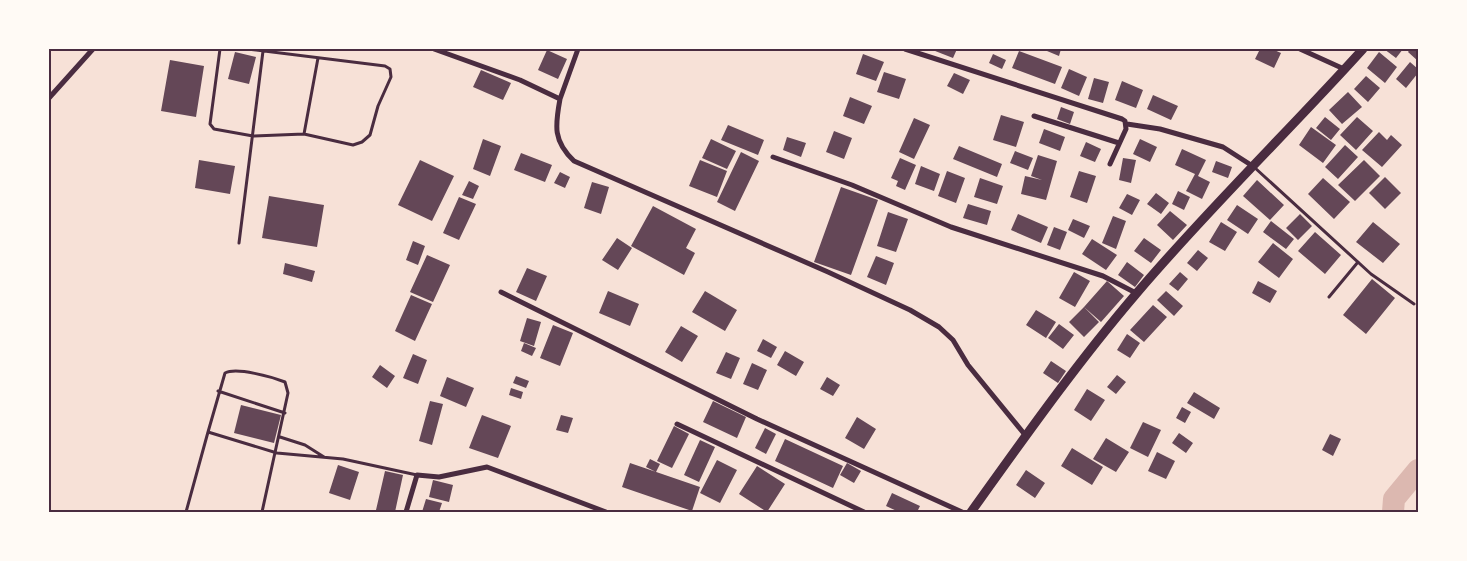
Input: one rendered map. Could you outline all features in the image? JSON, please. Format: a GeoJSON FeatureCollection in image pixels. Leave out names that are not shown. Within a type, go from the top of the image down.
{"type":"FeatureCollection","features":[{"type":"Feature","properties":{"kind":"main road"},"geometry":{"type":"LineString","coordinates":[[971,512],[1087,353],[1136,294],[1251,165],[1363,49]]}},
{"type":"Feature","properties":{"kind":"street"},"geometry":{"type":"LineString","coordinates":[[49,98],[93,49]]}},
{"type":"Feature","properties":{"kind":"street"},"geometry":{"type":"LineString","coordinates":[[434,49],[520,80],[560,99]]}},
{"type":"Feature","properties":{"kind":"street"},"geometry":{"type":"LineString","coordinates":[[578,49],[560,99],[555,125],[564,152],[574,161],[828,272],[910,310],[940,327],[953,340],[968,365],[1026,436]]}},
{"type":"Feature","properties":{"kind":"street"},"geometry":{"type":"LineString","coordinates":[[905,49],[1115,116],[1127,124],[1160,129],[1223,147],[1251,165]]}},
{"type":"Feature","properties":{"kind":"street"},"geometry":{"type":"LineString","coordinates":[[1300,49],[1344,69]]}},
{"type":"Feature","properties":{"kind":"street"},"geometry":{"type":"LineString","coordinates":[[1034,116],[1119,144]]}},
{"type":"Feature","properties":{"kind":"street"},"geometry":{"type":"LineString","coordinates":[[1110,164],[1127,124]]}},
{"type":"Feature","properties":{"kind":"street"},"geometry":{"type":"LineString","coordinates":[[773,157],[852,185],[951,227],[1104,276],[1136,294]]}},
{"type":"Feature","properties":{"kind":"street"},"geometry":{"type":"LineString","coordinates":[[501,292],[757,419],[962,512]]}},
{"type":"Feature","properties":{"kind":"street"},"geometry":{"type":"LineString","coordinates":[[677,424],[864,512]]}},
{"type":"Feature","properties":{"kind":"street"},"geometry":{"type":"LineString","coordinates":[[406,512],[417,475],[440,477],[487,467],[606,512]]}},
{"type":"Feature","properties":{"kind":"lane"},"geometry":{"type":"LineString","coordinates":[[220,49],[211,126],[220,131],[253,136],[304,134],[341,144],[353,145],[362,142],[370,135],[378,106],[391,77],[390,69],[385,66],[247,49]]}},
{"type":"Feature","properties":{"kind":"lane"},"geometry":{"type":"LineString","coordinates":[[239,243],[263,51]]}},
{"type":"Feature","properties":{"kind":"lane"},"geometry":{"type":"LineString","coordinates":[[304,134],[318,58]]}},
{"type":"Feature","properties":{"kind":"lane"},"geometry":{"type":"LineString","coordinates":[[1251,165],[1358,262],[1414,304]]}},
{"type":"Feature","properties":{"kind":"lane"},"geometry":{"type":"LineString","coordinates":[[1329,297],[1358,262]]}},
{"type":"Feature","properties":{"kind":"lane"},"geometry":{"type":"LineString","coordinates":[[186,512],[218,391],[225,373],[231,370],[278,379],[285,382],[288,386],[277,453],[262,512]]}},
{"type":"Feature","properties":{"kind":"lane"},"geometry":{"type":"LineString","coordinates":[[218,391],[285,413]]}},
{"type":"Feature","properties":{"kind":"lane"},"geometry":{"type":"LineString","coordinates":[[208,432],[277,453],[343,459],[417,475]]}},
{"type":"Feature","properties":{"kind":"lane"},"geometry":{"type":"LineString","coordinates":[[280,437],[305,445],[324,457]]}},
{"type":"Feature","properties":{"kind":"building"},"geometry":{"type":"Polygon","coordinates":[[[930,49],[957,49],[953,58],[930,49]]]}},
{"type":"Feature","properties":{"kind":"building"},"geometry":{"type":"Polygon","coordinates":[[[1048,49],[1061,49],[1059,56],[1047,51],[1048,49]]]}},
{"type":"Feature","properties":{"kind":"building"},"geometry":{"type":"Polygon","coordinates":[[[1260,49],[1272,49],[1281,53],[1274,68],[1255,59],[1260,49]]]}},
{"type":"Feature","properties":{"kind":"building"},"geometry":{"type":"Polygon","coordinates":[[[1384,49],[1403,49],[1396,58],[1384,49]]]}},
{"type":"Feature","properties":{"kind":"building"},"geometry":{"type":"Polygon","coordinates":[[[1410,49],[1418,49],[1418,61],[1408,52],[1410,49]]]}},
{"type":"Feature","properties":{"kind":"building"},"geometry":{"type":"Polygon","coordinates":[[[547,50],[567,59],[558,79],[538,70],[547,50]]]}},
{"type":"Feature","properties":{"kind":"building"},"geometry":{"type":"Polygon","coordinates":[[[1019,51],[1062,67],[1055,84],[1012,68],[1019,51]]]}},
{"type":"Feature","properties":{"kind":"building"},"geometry":{"type":"Polygon","coordinates":[[[235,52],[256,57],[249,84],[228,79],[235,52]]]}},
{"type":"Feature","properties":{"kind":"building"},"geometry":{"type":"Polygon","coordinates":[[[1379,52],[1397,67],[1385,83],[1367,68],[1379,52]]]}},
{"type":"Feature","properties":{"kind":"building"},"geometry":{"type":"Polygon","coordinates":[[[863,54],[884,62],[876,81],[856,74],[863,54]]]}},
{"type":"Feature","properties":{"kind":"building"},"geometry":{"type":"Polygon","coordinates":[[[993,54],[1006,60],[1002,69],[989,63],[993,54]]]}},
{"type":"Feature","properties":{"kind":"building"},"geometry":{"type":"Polygon","coordinates":[[[170,60],[204,66],[196,117],[161,111],[170,60]]]}},
{"type":"Feature","properties":{"kind":"building"},"geometry":{"type":"Polygon","coordinates":[[[1410,62],[1418,69],[1418,73],[1406,88],[1396,79],[1410,62]]]}},
{"type":"Feature","properties":{"kind":"building"},"geometry":{"type":"Polygon","coordinates":[[[1069,69],[1087,77],[1079,96],[1061,88],[1069,69]]]}},
{"type":"Feature","properties":{"kind":"building"},"geometry":{"type":"Polygon","coordinates":[[[481,70],[511,83],[503,100],[473,87],[481,70]]]}},
{"type":"Feature","properties":{"kind":"building"},"geometry":{"type":"Polygon","coordinates":[[[884,72],[906,79],[899,99],[877,92],[884,72]]]}},
{"type":"Feature","properties":{"kind":"building"},"geometry":{"type":"Polygon","coordinates":[[[954,73],[970,80],[963,94],[947,86],[954,73]]]}},
{"type":"Feature","properties":{"kind":"building"},"geometry":{"type":"Polygon","coordinates":[[[1366,76],[1380,88],[1368,102],[1354,89],[1366,76]]]}},
{"type":"Feature","properties":{"kind":"building"},"geometry":{"type":"Polygon","coordinates":[[[1094,78],[1109,82],[1103,103],[1088,99],[1094,78]]]}},
{"type":"Feature","properties":{"kind":"building"},"geometry":{"type":"Polygon","coordinates":[[[1122,81],[1143,90],[1136,108],[1115,100],[1122,81]]]}},
{"type":"Feature","properties":{"kind":"building"},"geometry":{"type":"Polygon","coordinates":[[[1348,92],[1362,107],[1342,124],[1329,110],[1348,92]]]}},
{"type":"Feature","properties":{"kind":"building"},"geometry":{"type":"Polygon","coordinates":[[[1153,95],[1178,106],[1171,120],[1147,109],[1153,95]]]}},
{"type":"Feature","properties":{"kind":"building"},"geometry":{"type":"Polygon","coordinates":[[[850,97],[872,106],[864,124],[843,116],[850,97]]]}},
{"type":"Feature","properties":{"kind":"building"},"geometry":{"type":"Polygon","coordinates":[[[1061,107],[1074,112],[1070,124],[1057,119],[1061,107]]]}},
{"type":"Feature","properties":{"kind":"building"},"geometry":{"type":"Polygon","coordinates":[[[1001,115],[1024,122],[1016,147],[993,140],[1001,115]]]}},
{"type":"Feature","properties":{"kind":"building"},"geometry":{"type":"Polygon","coordinates":[[[1325,117],[1340,129],[1331,140],[1316,128],[1325,117]]]}},
{"type":"Feature","properties":{"kind":"building"},"geometry":{"type":"Polygon","coordinates":[[[1357,117],[1373,131],[1356,150],[1340,135],[1357,117]]]}},
{"type":"Feature","properties":{"kind":"building"},"geometry":{"type":"Polygon","coordinates":[[[914,118],[930,125],[914,159],[899,152],[914,118]]]}},
{"type":"Feature","properties":{"kind":"building"},"geometry":{"type":"Polygon","coordinates":[[[728,125],[764,140],[758,155],[721,140],[728,125]]]}},
{"type":"Feature","properties":{"kind":"building"},"geometry":{"type":"Polygon","coordinates":[[[1311,127],[1336,145],[1323,163],[1299,145],[1311,127]]]}},
{"type":"Feature","properties":{"kind":"building"},"geometry":{"type":"Polygon","coordinates":[[[1044,129],[1065,137],[1060,151],[1039,143],[1044,129]]]}},
{"type":"Feature","properties":{"kind":"building"},"geometry":{"type":"Polygon","coordinates":[[[834,131],[852,138],[844,159],[826,152],[834,131]]]}},
{"type":"Feature","properties":{"kind":"building"},"geometry":{"type":"Polygon","coordinates":[[[1379,132],[1387,140],[1391,135],[1402,145],[1382,167],[1362,150],[1379,132]]]}},
{"type":"Feature","properties":{"kind":"building"},"geometry":{"type":"Polygon","coordinates":[[[787,137],[806,143],[801,157],[783,150],[787,137]]]}},
{"type":"Feature","properties":{"kind":"building"},"geometry":{"type":"Polygon","coordinates":[[[483,139],[501,146],[490,176],[473,169],[483,139]]]}},
{"type":"Feature","properties":{"kind":"building"},"geometry":{"type":"Polygon","coordinates":[[[711,139],[736,151],[727,169],[702,158],[711,139]]]}},
{"type":"Feature","properties":{"kind":"building"},"geometry":{"type":"Polygon","coordinates":[[[1140,139],[1157,147],[1150,162],[1133,154],[1140,139]]]}},
{"type":"Feature","properties":{"kind":"building"},"geometry":{"type":"Polygon","coordinates":[[[1086,142],[1101,149],[1095,162],[1080,156],[1086,142]]]}},
{"type":"Feature","properties":{"kind":"building"},"geometry":{"type":"Polygon","coordinates":[[[1345,145],[1358,157],[1338,179],[1325,167],[1345,145]]]}},
{"type":"Feature","properties":{"kind":"building"},"geometry":{"type":"Polygon","coordinates":[[[959,146],[1002,164],[997,177],[953,159],[959,146]]]}},
{"type":"Feature","properties":{"kind":"building"},"geometry":{"type":"Polygon","coordinates":[[[1182,149],[1206,160],[1198,176],[1210,182],[1202,199],[1186,191],[1195,174],[1175,165],[1182,149]]]}},
{"type":"Feature","properties":{"kind":"building"},"geometry":{"type":"Polygon","coordinates":[[[1015,151],[1033,158],[1028,170],[1010,163],[1015,151]]]}},
{"type":"Feature","properties":{"kind":"building"},"geometry":{"type":"Polygon","coordinates":[[[741,152],[759,161],[735,211],[717,202],[741,152]]]}},
{"type":"Feature","properties":{"kind":"building"},"geometry":{"type":"Polygon","coordinates":[[[521,153],[552,165],[545,182],[514,170],[521,153]]]}},
{"type":"Feature","properties":{"kind":"building"},"geometry":{"type":"Polygon","coordinates":[[[1038,155],[1057,161],[1046,200],[1021,194],[1025,176],[1042,180],[1031,176],[1038,155]]]}},
{"type":"Feature","properties":{"kind":"building"},"geometry":{"type":"Polygon","coordinates":[[[900,158],[916,165],[905,190],[896,186],[898,181],[891,178],[900,158]]]}},
{"type":"Feature","properties":{"kind":"building"},"geometry":{"type":"Polygon","coordinates":[[[1123,158],[1136,160],[1131,183],[1119,180],[1123,158]]]}},
{"type":"Feature","properties":{"kind":"building"},"geometry":{"type":"Polygon","coordinates":[[[199,160],[235,166],[230,194],[195,188],[199,160]]]}},
{"type":"Feature","properties":{"kind":"building"},"geometry":{"type":"Polygon","coordinates":[[[420,160],[454,176],[432,221],[398,205],[420,160]]]}},
{"type":"Feature","properties":{"kind":"building"},"geometry":{"type":"Polygon","coordinates":[[[700,160],[727,171],[717,197],[689,186],[700,160]]]}},
{"type":"Feature","properties":{"kind":"building"},"geometry":{"type":"Polygon","coordinates":[[[1364,160],[1380,176],[1355,201],[1338,185],[1364,160]]]}},
{"type":"Feature","properties":{"kind":"building"},"geometry":{"type":"Polygon","coordinates":[[[1216,161],[1232,167],[1228,178],[1212,172],[1216,161]]]}},
{"type":"Feature","properties":{"kind":"building"},"geometry":{"type":"Polygon","coordinates":[[[921,166],[940,174],[934,191],[915,184],[921,166]]]}},
{"type":"Feature","properties":{"kind":"building"},"geometry":{"type":"Polygon","coordinates":[[[947,171],[965,178],[956,203],[938,196],[947,171]]]}},
{"type":"Feature","properties":{"kind":"building"},"geometry":{"type":"Polygon","coordinates":[[[1079,171],[1096,176],[1087,203],[1070,197],[1079,171]]]}},
{"type":"Feature","properties":{"kind":"building"},"geometry":{"type":"Polygon","coordinates":[[[560,172],[570,177],[565,188],[554,183],[560,172]]]}},
{"type":"Feature","properties":{"kind":"building"},"geometry":{"type":"Polygon","coordinates":[[[1385,177],[1401,193],[1385,209],[1369,193],[1385,177]]]}},
{"type":"Feature","properties":{"kind":"building"},"geometry":{"type":"Polygon","coordinates":[[[980,178],[1003,186],[997,204],[974,197],[980,178]]]}},
{"type":"Feature","properties":{"kind":"building"},"geometry":{"type":"Polygon","coordinates":[[[1323,178],[1350,202],[1334,219],[1308,194],[1323,178]]]}},
{"type":"Feature","properties":{"kind":"building"},"geometry":{"type":"Polygon","coordinates":[[[1257,180],[1284,205],[1270,220],[1243,196],[1257,180]]]}},
{"type":"Feature","properties":{"kind":"building"},"geometry":{"type":"Polygon","coordinates":[[[469,181],[479,186],[473,199],[462,195],[469,181]]]}},
{"type":"Feature","properties":{"kind":"building"},"geometry":{"type":"Polygon","coordinates":[[[592,182],[609,187],[601,214],[584,208],[592,182]]]}},
{"type":"Feature","properties":{"kind":"building"},"geometry":{"type":"Polygon","coordinates":[[[841,187],[878,200],[851,275],[814,262],[841,187]]]}},
{"type":"Feature","properties":{"kind":"building"},"geometry":{"type":"Polygon","coordinates":[[[1178,191],[1190,197],[1184,210],[1172,204],[1178,191]]]}},
{"type":"Feature","properties":{"kind":"building"},"geometry":{"type":"Polygon","coordinates":[[[1156,193],[1169,203],[1161,214],[1147,204],[1156,193]]]}},
{"type":"Feature","properties":{"kind":"building"},"geometry":{"type":"Polygon","coordinates":[[[1127,194],[1140,200],[1132,215],[1119,208],[1127,194]]]}},
{"type":"Feature","properties":{"kind":"building"},"geometry":{"type":"Polygon","coordinates":[[[269,196],[324,205],[317,247],[262,238],[269,196]]]}},
{"type":"Feature","properties":{"kind":"building"},"geometry":{"type":"Polygon","coordinates":[[[459,197],[476,204],[459,240],[443,233],[459,197]]]}},
{"type":"Feature","properties":{"kind":"building"},"geometry":{"type":"Polygon","coordinates":[[[968,204],[991,211],[987,225],[963,218],[968,204]]]}},
{"type":"Feature","properties":{"kind":"building"},"geometry":{"type":"Polygon","coordinates":[[[1237,205],[1258,219],[1248,234],[1227,220],[1237,205]]]}},
{"type":"Feature","properties":{"kind":"building"},"geometry":{"type":"Polygon","coordinates":[[[653,206],[696,229],[686,248],[695,253],[684,275],[631,246],[653,206]]]}},
{"type":"Feature","properties":{"kind":"building"},"geometry":{"type":"Polygon","coordinates":[[[1170,211],[1187,225],[1173,240],[1157,225],[1170,211]]]}},
{"type":"Feature","properties":{"kind":"building"},"geometry":{"type":"Polygon","coordinates":[[[888,212],[908,219],[896,252],[877,246],[888,212]]]}},
{"type":"Feature","properties":{"kind":"building"},"geometry":{"type":"Polygon","coordinates":[[[1018,214],[1048,227],[1041,243],[1011,230],[1018,214]]]}},
{"type":"Feature","properties":{"kind":"building"},"geometry":{"type":"Polygon","coordinates":[[[1300,214],[1312,226],[1298,240],[1286,228],[1300,214]]]}},
{"type":"Feature","properties":{"kind":"building"},"geometry":{"type":"Polygon","coordinates":[[[1113,216],[1126,221],[1116,249],[1102,243],[1113,216]]]}},
{"type":"Feature","properties":{"kind":"building"},"geometry":{"type":"Polygon","coordinates":[[[1073,219],[1090,226],[1084,238],[1068,230],[1073,219]]]}},
{"type":"Feature","properties":{"kind":"building"},"geometry":{"type":"Polygon","coordinates":[[[1271,221],[1294,239],[1286,249],[1263,232],[1271,221]]]}},
{"type":"Feature","properties":{"kind":"building"},"geometry":{"type":"Polygon","coordinates":[[[1221,222],[1237,232],[1225,251],[1209,242],[1221,222]]]}},
{"type":"Feature","properties":{"kind":"building"},"geometry":{"type":"Polygon","coordinates":[[[1373,222],[1400,244],[1383,263],[1356,242],[1373,222]]]}},
{"type":"Feature","properties":{"kind":"building"},"geometry":{"type":"Polygon","coordinates":[[[1054,227],[1067,232],[1060,250],[1047,245],[1054,227]]]}},
{"type":"Feature","properties":{"kind":"building"},"geometry":{"type":"Polygon","coordinates":[[[1315,232],[1341,255],[1325,274],[1298,251],[1315,232]]]}},
{"type":"Feature","properties":{"kind":"building"},"geometry":{"type":"Polygon","coordinates":[[[617,238],[632,248],[618,270],[602,260],[617,238]]]}},
{"type":"Feature","properties":{"kind":"building"},"geometry":{"type":"Polygon","coordinates":[[[1144,238],[1161,250],[1151,263],[1134,251],[1144,238]]]}},
{"type":"Feature","properties":{"kind":"building"},"geometry":{"type":"Polygon","coordinates":[[[1092,239],[1117,255],[1106,270],[1082,254],[1092,239]]]}},
{"type":"Feature","properties":{"kind":"building"},"geometry":{"type":"Polygon","coordinates":[[[413,241],[425,246],[418,265],[406,260],[413,241]]]}},
{"type":"Feature","properties":{"kind":"building"},"geometry":{"type":"Polygon","coordinates":[[[1273,243],[1293,259],[1279,278],[1258,262],[1273,243]]]}},
{"type":"Feature","properties":{"kind":"building"},"geometry":{"type":"Polygon","coordinates":[[[1198,250],[1208,258],[1197,271],[1187,263],[1198,250]]]}},
{"type":"Feature","properties":{"kind":"building"},"geometry":{"type":"Polygon","coordinates":[[[427,255],[450,265],[433,302],[410,292],[427,255]]]}},
{"type":"Feature","properties":{"kind":"building"},"geometry":{"type":"Polygon","coordinates":[[[876,256],[894,263],[886,285],[867,277],[876,256]]]}},
{"type":"Feature","properties":{"kind":"building"},"geometry":{"type":"Polygon","coordinates":[[[1127,262],[1144,275],[1135,287],[1118,275],[1127,262]]]}},
{"type":"Feature","properties":{"kind":"building"},"geometry":{"type":"Polygon","coordinates":[[[285,263],[315,271],[312,282],[283,274],[285,263]]]}},
{"type":"Feature","properties":{"kind":"building"},"geometry":{"type":"Polygon","coordinates":[[[527,268],[547,276],[536,301],[516,292],[527,268]]]}},
{"type":"Feature","properties":{"kind":"building"},"geometry":{"type":"Polygon","coordinates":[[[1074,272],[1090,281],[1075,307],[1059,298],[1074,272]]]}},
{"type":"Feature","properties":{"kind":"building"},"geometry":{"type":"Polygon","coordinates":[[[1180,272],[1188,279],[1178,291],[1169,284],[1180,272]]]}},
{"type":"Feature","properties":{"kind":"building"},"geometry":{"type":"Polygon","coordinates":[[[1372,279],[1395,298],[1366,334],[1343,315],[1372,279]]]}},
{"type":"Feature","properties":{"kind":"building"},"geometry":{"type":"Polygon","coordinates":[[[1107,281],[1124,296],[1101,322],[1084,307],[1107,281]]]}},
{"type":"Feature","properties":{"kind":"building"},"geometry":{"type":"Polygon","coordinates":[[[1258,281],[1277,291],[1270,303],[1252,293],[1258,281]]]}},
{"type":"Feature","properties":{"kind":"building"},"geometry":{"type":"Polygon","coordinates":[[[608,291],[639,304],[630,326],[599,313],[608,291]]]}},
{"type":"Feature","properties":{"kind":"building"},"geometry":{"type":"Polygon","coordinates":[[[705,291],[737,310],[725,331],[692,312],[705,291]]]}},
{"type":"Feature","properties":{"kind":"building"},"geometry":{"type":"Polygon","coordinates":[[[1166,291],[1183,306],[1174,316],[1157,300],[1166,291]]]}},
{"type":"Feature","properties":{"kind":"building"},"geometry":{"type":"Polygon","coordinates":[[[411,295],[432,304],[415,341],[395,331],[411,295]]]}},
{"type":"Feature","properties":{"kind":"building"},"geometry":{"type":"Polygon","coordinates":[[[1153,305],[1167,317],[1144,342],[1130,330],[1153,305]]]}},
{"type":"Feature","properties":{"kind":"building"},"geometry":{"type":"Polygon","coordinates":[[[1084,307],[1099,322],[1084,337],[1069,322],[1084,307]]]}},
{"type":"Feature","properties":{"kind":"building"},"geometry":{"type":"Polygon","coordinates":[[[1036,310],[1056,322],[1046,338],[1026,325],[1036,310]]]}},
{"type":"Feature","properties":{"kind":"building"},"geometry":{"type":"Polygon","coordinates":[[[527,318],[541,322],[534,346],[520,341],[527,318]]]}},
{"type":"Feature","properties":{"kind":"building"},"geometry":{"type":"Polygon","coordinates":[[[1059,324],[1074,335],[1063,349],[1048,338],[1059,324]]]}},
{"type":"Feature","properties":{"kind":"building"},"geometry":{"type":"Polygon","coordinates":[[[553,325],[573,333],[560,366],[540,358],[553,325]]]}},
{"type":"Feature","properties":{"kind":"building"},"geometry":{"type":"Polygon","coordinates":[[[681,326],[698,336],[682,362],[665,352],[681,326]]]}},
{"type":"Feature","properties":{"kind":"building"},"geometry":{"type":"Polygon","coordinates":[[[1127,334],[1140,343],[1130,358],[1117,350],[1127,334]]]}},
{"type":"Feature","properties":{"kind":"building"},"geometry":{"type":"Polygon","coordinates":[[[763,339],[777,347],[771,358],[757,351],[763,339]]]}},
{"type":"Feature","properties":{"kind":"building"},"geometry":{"type":"Polygon","coordinates":[[[524,343],[536,348],[532,356],[521,351],[524,343]]]}},
{"type":"Feature","properties":{"kind":"building"},"geometry":{"type":"Polygon","coordinates":[[[785,351],[804,362],[796,376],[777,365],[785,351]]]}},
{"type":"Feature","properties":{"kind":"building"},"geometry":{"type":"Polygon","coordinates":[[[726,352],[740,358],[731,379],[716,373],[726,352]]]}},
{"type":"Feature","properties":{"kind":"building"},"geometry":{"type":"Polygon","coordinates":[[[413,354],[427,360],[418,384],[403,378],[413,354]]]}},
{"type":"Feature","properties":{"kind":"building"},"geometry":{"type":"Polygon","coordinates":[[[1051,361],[1066,371],[1058,383],[1043,373],[1051,361]]]}},
{"type":"Feature","properties":{"kind":"building"},"geometry":{"type":"Polygon","coordinates":[[[752,363],[767,370],[758,390],[743,384],[752,363]]]}},
{"type":"Feature","properties":{"kind":"building"},"geometry":{"type":"Polygon","coordinates":[[[380,365],[395,376],[387,388],[372,377],[380,365]]]}},
{"type":"Feature","properties":{"kind":"building"},"geometry":{"type":"Polygon","coordinates":[[[1117,375],[1126,382],[1116,394],[1107,387],[1117,375]]]}},
{"type":"Feature","properties":{"kind":"building"},"geometry":{"type":"Polygon","coordinates":[[[516,376],[529,381],[526,388],[513,383],[516,376]]]}},
{"type":"Feature","properties":{"kind":"building"},"geometry":{"type":"Polygon","coordinates":[[[447,377],[474,388],[466,407],[440,396],[447,377]]]}},
{"type":"Feature","properties":{"kind":"building"},"geometry":{"type":"Polygon","coordinates":[[[827,377],[840,385],[833,396],[820,389],[827,377]]]}},
{"type":"Feature","properties":{"kind":"building"},"geometry":{"type":"Polygon","coordinates":[[[511,388],[523,392],[521,399],[509,395],[511,388]]]}},
{"type":"Feature","properties":{"kind":"building"},"geometry":{"type":"Polygon","coordinates":[[[1087,389],[1105,400],[1091,421],[1074,410],[1087,389]]]}},
{"type":"Feature","properties":{"kind":"building"},"geometry":{"type":"Polygon","coordinates":[[[1194,392],[1220,408],[1214,419],[1187,403],[1194,392]]]}},
{"type":"Feature","properties":{"kind":"building"},"geometry":{"type":"Polygon","coordinates":[[[430,401],[443,404],[432,445],[419,441],[430,401]]]}},
{"type":"Feature","properties":{"kind":"building"},"geometry":{"type":"Polygon","coordinates":[[[713,401],[746,417],[737,438],[703,422],[713,401]]]}},
{"type":"Feature","properties":{"kind":"building"},"geometry":{"type":"Polygon","coordinates":[[[241,405],[281,415],[274,443],[234,433],[241,405]]]}},
{"type":"Feature","properties":{"kind":"building"},"geometry":{"type":"Polygon","coordinates":[[[1182,407],[1191,412],[1185,423],[1176,418],[1182,407]]]}},
{"type":"Feature","properties":{"kind":"building"},"geometry":{"type":"Polygon","coordinates":[[[482,415],[511,426],[498,458],[469,448],[482,415]]]}},
{"type":"Feature","properties":{"kind":"building"},"geometry":{"type":"Polygon","coordinates":[[[561,415],[573,418],[568,433],[556,430],[561,415]]]}},
{"type":"Feature","properties":{"kind":"building"},"geometry":{"type":"Polygon","coordinates":[[[857,417],[876,429],[864,449],[845,438],[857,417]]]}},
{"type":"Feature","properties":{"kind":"building"},"geometry":{"type":"Polygon","coordinates":[[[1143,422],[1161,430],[1148,457],[1130,448],[1143,422]]]}},
{"type":"Feature","properties":{"kind":"building"},"geometry":{"type":"Polygon","coordinates":[[[674,426],[689,434],[672,468],[657,461],[674,426]]]}},
{"type":"Feature","properties":{"kind":"building"},"geometry":{"type":"Polygon","coordinates":[[[765,428],[776,434],[766,454],[755,448],[765,428]]]}},
{"type":"Feature","properties":{"kind":"building"},"geometry":{"type":"Polygon","coordinates":[[[1179,433],[1193,443],[1186,453],[1172,443],[1179,433]]]}},
{"type":"Feature","properties":{"kind":"building"},"geometry":{"type":"Polygon","coordinates":[[[1330,434],[1341,439],[1333,456],[1322,450],[1330,434]]]}},
{"type":"Feature","properties":{"kind":"building"},"geometry":{"type":"Polygon","coordinates":[[[1106,438],[1129,452],[1116,472],[1093,459],[1106,438]]]}},
{"type":"Feature","properties":{"kind":"building"},"geometry":{"type":"Polygon","coordinates":[[[785,439],[843,466],[833,488],[775,461],[785,439]]]}},
{"type":"Feature","properties":{"kind":"building"},"geometry":{"type":"Polygon","coordinates":[[[700,440],[715,447],[699,482],[684,475],[700,440]]]}},
{"type":"Feature","properties":{"kind":"building"},"geometry":{"type":"Polygon","coordinates":[[[1072,448],[1103,467],[1092,485],[1061,466],[1072,448]]]}},
{"type":"Feature","properties":{"kind":"building"},"geometry":{"type":"Polygon","coordinates":[[[1157,452],[1175,461],[1166,479],[1148,471],[1157,452]]]}},
{"type":"Feature","properties":{"kind":"building"},"geometry":{"type":"Polygon","coordinates":[[[650,459],[660,464],[656,472],[646,467],[650,459]]]}},
{"type":"Feature","properties":{"kind":"building"},"geometry":{"type":"Polygon","coordinates":[[[717,460],[737,470],[720,503],[700,493],[717,460]]]}},
{"type":"Feature","properties":{"kind":"building"},"geometry":{"type":"Polygon","coordinates":[[[630,463],[700,487],[692,511],[622,487],[630,463]]]}},
{"type":"Feature","properties":{"kind":"building"},"geometry":{"type":"Polygon","coordinates":[[[847,463],[861,471],[854,483],[840,475],[847,463]]]}},
{"type":"Feature","properties":{"kind":"building"},"geometry":{"type":"Polygon","coordinates":[[[338,465],[359,472],[350,500],[329,493],[338,465]]]}},
{"type":"Feature","properties":{"kind":"building"},"geometry":{"type":"Polygon","coordinates":[[[757,466],[785,484],[767,512],[739,494],[757,466]]]}},
{"type":"Feature","properties":{"kind":"building"},"geometry":{"type":"Polygon","coordinates":[[[1026,470],[1045,483],[1035,498],[1016,485],[1026,470]]]}},
{"type":"Feature","properties":{"kind":"building"},"geometry":{"type":"Polygon","coordinates":[[[385,471],[403,475],[395,512],[376,510],[385,471]]]}},
{"type":"Feature","properties":{"kind":"building"},"geometry":{"type":"Polygon","coordinates":[[[433,480],[453,485],[449,502],[429,497],[433,480]]]}},
{"type":"Feature","properties":{"kind":"building"},"geometry":{"type":"Polygon","coordinates":[[[892,493],[920,506],[917,512],[899,512],[886,506],[892,493]]]}},
{"type":"Feature","properties":{"kind":"building"},"geometry":{"type":"Polygon","coordinates":[[[426,499],[442,503],[439,512],[422,512],[426,499]]]}},
{"type":"Feature","properties":{"kind":"waterway"},"geometry":{"type":"LineString","coordinates":[[1393,512],[1394,499],[1418,470]]}}]}
